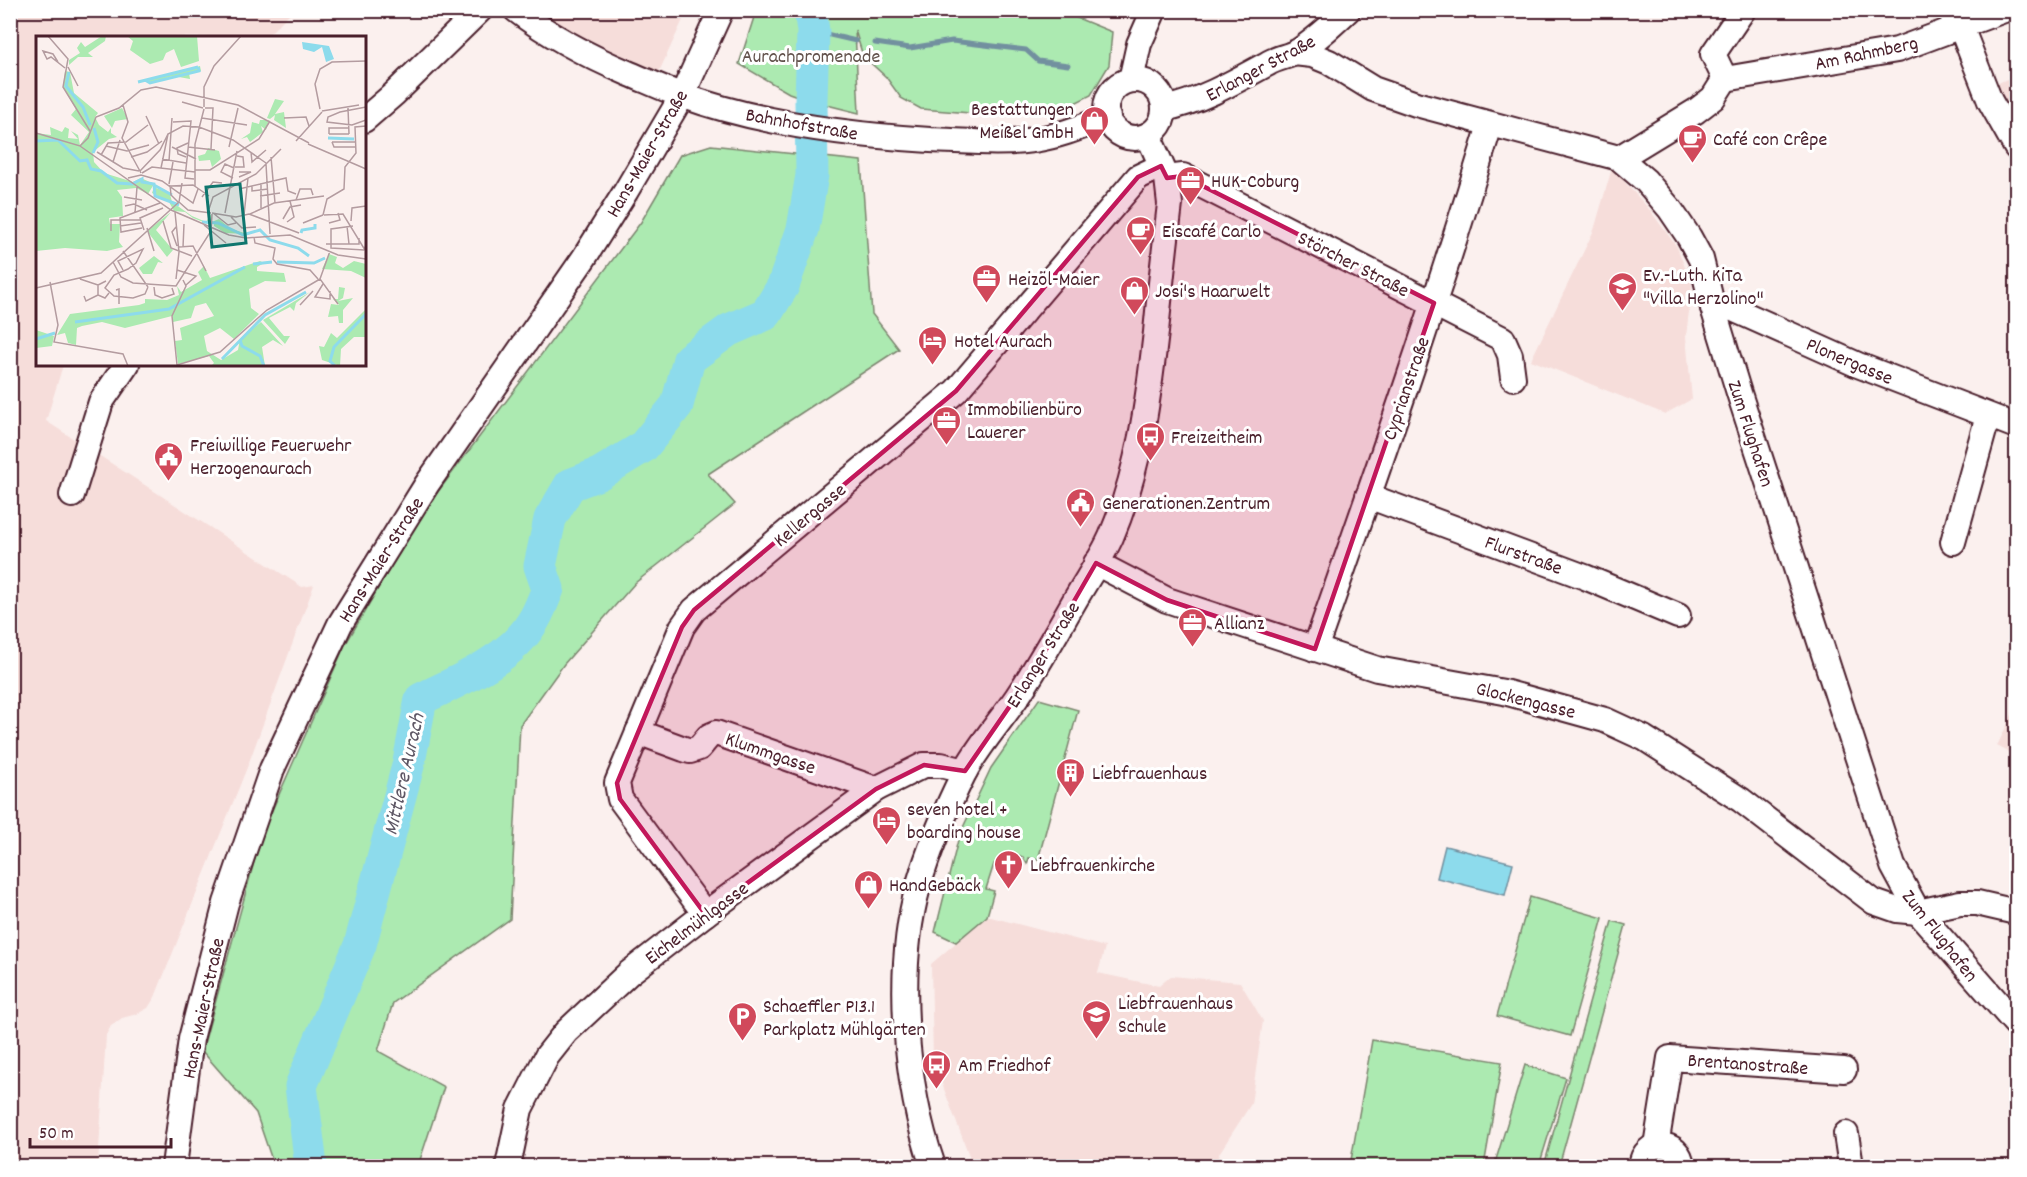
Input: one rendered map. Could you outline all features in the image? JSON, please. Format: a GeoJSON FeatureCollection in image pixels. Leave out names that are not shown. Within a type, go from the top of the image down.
{"type":"FeatureCollection","features":[{"type":"Feature","properties":{"kind":"street"},"geometry":{"type":"LineString","coordinates":[[366,118],[480,10]]}},
{"type":"Feature","properties":{"kind":"street","name":"Bahnhofstraße"},"geometry":{"type":"LineString","coordinates":[[516,10],[536,26],[597,60],[682,96],[746,114],[829,130],[998,143],[1035,140],[1062,134],[1108,117]]}},
{"type":"Feature","properties":{"kind":"street","name":"Hans-Maier-Straße"},"geometry":{"type":"LineString","coordinates":[[174,1167],[191,1039],[226,903],[272,770],[340,624],[427,484],[584,258],[682,96],[721,10]]}},
{"type":"Feature","properties":{"kind":"street"},"geometry":{"type":"LineString","coordinates":[[1131,80],[1139,44],[1154,10]]}},
{"type":"Feature","properties":{"kind":"street","name":"Erlanger Straße"},"geometry":{"type":"LineString","coordinates":[[1164,109],[1187,104],[1274,60],[1294,53],[1316,39],[1348,10]]}},
{"type":"Feature","properties":{"kind":"street"},"geometry":{"type":"LineString","coordinates":[[1619,158],[1696,111],[1713,98],[1725,79],[1713,54],[1743,10]]}},
{"type":"Feature","properties":{"kind":"street","name":"Am Rahmberg"},"geometry":{"type":"LineString","coordinates":[[1725,79],[1897,50],[1955,19],[2004,10]]}},
{"type":"Feature","properties":{"kind":"street"},"geometry":{"type":"LineString","coordinates":[[1955,19],[1990,101],[2016,147]]}},
{"type":"Feature","properties":{"kind":"street","name":"Zum Flughafen"},"geometry":{"type":"LineString","coordinates":[[1294,53],[1312,55],[1329,62],[1373,89],[1416,104],[1619,158],[1646,181],[1670,209],[1701,260],[1713,308],[1886,849],[1903,887],[1918,912],[2016,1024]]}},
{"type":"Feature","properties":{"kind":"street"},"geometry":{"type":"LineString","coordinates":[[1141,80],[1158,90],[1163,99],[1164,109],[1163,119],[1157,128],[1148,135],[1138,138],[1119,133],[1112,126],[1108,117],[1107,104],[1111,93],[1119,84],[1141,80]]}},
{"type":"Feature","properties":{"kind":"street","name":"Cyprianstraße"},"geometry":{"type":"LineString","coordinates":[[1315,649],[1465,211],[1490,125]]}},
{"type":"Feature","properties":{"kind":"street","name":"Erlanger Straße"},"geometry":{"type":"LineString","coordinates":[[933,1167],[918,1114],[911,1073],[906,976],[909,933],[918,888],[935,839],[965,771],[1032,674],[1110,537],[1140,444],[1149,397],[1170,204],[1164,172],[1148,135]]}},
{"type":"Feature","properties":{"kind":"street","name":"Störcher Straße"},"geometry":{"type":"LineString","coordinates":[[1164,172],[1183,176],[1503,339],[1510,355],[1513,378]]}},
{"type":"Feature","properties":{"kind":"street","name":"Kellergasse"},"geometry":{"type":"LineString","coordinates":[[705,914],[620,799],[617,783],[682,627],[694,610],[956,391],[1138,177],[1164,172]]}},
{"type":"Feature","properties":{"kind":"street","name":"Plonergasse"},"geometry":{"type":"LineString","coordinates":[[1713,308],[1733,309],[1858,365],[2016,426]]}},
{"type":"Feature","properties":{"kind":"street"},"geometry":{"type":"LineString","coordinates":[[72,495],[101,402],[127,366]]}},
{"type":"Feature","properties":{"kind":"street"},"geometry":{"type":"LineString","coordinates":[[1953,542],[1988,416]]}},
{"type":"Feature","properties":{"kind":"street","name":"Flurstraße"},"geometry":{"type":"LineString","coordinates":[[1368,496],[1585,577],[1678,616]]}},
{"type":"Feature","properties":{"kind":"street","name":"Glockengasse"},"geometry":{"type":"LineString","coordinates":[[1096,563],[1167,600],[1377,669],[1504,692],[1605,720],[1644,738],[1741,800],[1874,902],[1897,910],[1918,912]]}},
{"type":"Feature","properties":{"kind":"street","name":"Klummgasse"},"geometry":{"type":"LineString","coordinates":[[638,732],[690,751],[699,748],[709,736],[716,733],[876,789]]}},
{"type":"Feature","properties":{"kind":"street","name":"Eichelmühlgasse"},"geometry":{"type":"LineString","coordinates":[[508,1167],[520,1108],[548,1056],[566,1032],[629,972],[876,789],[924,765],[940,765],[965,771]]}},
{"type":"Feature","properties":{"kind":"street"},"geometry":{"type":"LineString","coordinates":[[1918,912],[1960,903],[1977,903],[2016,912]]}},
{"type":"Feature","properties":{"kind":"street","name":"Brentanostraße"},"geometry":{"type":"LineString","coordinates":[[1641,1167],[1644,1154],[1656,1146],[1670,1058],[1844,1070]]}},
{"type":"Feature","properties":{"kind":"street"},"geometry":{"type":"LineString","coordinates":[[1846,1134],[1851,1167]]}},
{"type":"Feature","properties":{"kind":"street"},"geometry":{"type":"LineString","coordinates":[[1656,1146],[1663,1145],[1675,1150],[1682,1167]]}},
{"type":"Feature","properties":{"kind":"highlighted area"},"geometry":{"type":"Polygon","coordinates":[[[1161,166],[1167,178],[1183,176],[1434,303],[1315,649],[1167,600],[1096,563],[1032,674],[965,771],[924,765],[876,789],[705,914],[620,799],[617,783],[682,627],[694,610],[956,391],[1138,177],[1161,166]]]}},
{"type":"Feature","properties":{"kind":"shaded area"},"geometry":{"type":"Polygon","coordinates":[[[10,11],[292,11],[267,36],[36,36],[36,366],[63,366],[46,421],[302,587],[314,585],[248,765],[155,997],[148,1008],[122,1018],[111,1026],[106,1035],[98,1166],[11,1166],[10,11]]]}},
{"type":"Feature","properties":{"kind":"shaded area"},"geometry":{"type":"Polygon","coordinates":[[[522,11],[687,11],[652,87],[522,11]]]}},
{"type":"Feature","properties":{"kind":"shaded area"},"geometry":{"type":"Polygon","coordinates":[[[2016,75],[2016,126],[1996,84],[2016,75]]]}},
{"type":"Feature","properties":{"kind":"shaded area","name":"Ev.-Luth. KiTa \"Villa Herzolino\""},"geometry":{"type":"Polygon","coordinates":[[[1612,168],[1649,209],[1677,247],[1692,285],[1686,337],[1692,399],[1665,414],[1531,360],[1594,230],[1612,168]]]}},
{"type":"Feature","properties":{"kind":"shaded area"},"geometry":{"type":"Polygon","coordinates":[[[2016,706],[2016,756],[1997,746],[2016,706]]]}},
{"type":"Feature","properties":{"kind":"shaded area","name":"Liebfrauenhaus Schule"},"geometry":{"type":"Polygon","coordinates":[[[987,916],[1105,947],[1098,973],[1159,986],[1171,976],[1240,982],[1263,1021],[1251,1104],[1220,1152],[1214,1166],[973,1166],[933,1060],[931,964],[987,916]]]}},
{"type":"Feature","properties":{"kind":"green space","name":"Aurachpromenade"},"geometry":{"type":"Polygon","coordinates":[[[756,11],[1060,11],[1112,32],[1109,65],[1091,95],[1061,110],[995,115],[921,109],[901,98],[886,77],[863,56],[855,30],[859,113],[789,93],[739,64],[756,11]]]}},
{"type":"Feature","properties":{"kind":"green space"},"geometry":{"type":"Polygon","coordinates":[[[711,145],[861,161],[872,314],[899,349],[708,474],[735,504],[635,583],[564,664],[520,725],[510,919],[393,1003],[378,1051],[444,1087],[418,1166],[274,1166],[256,1113],[202,1051],[262,833],[345,645],[422,513],[641,222],[680,155],[711,145]]]}},
{"type":"Feature","properties":{"kind":"green space"},"geometry":{"type":"Polygon","coordinates":[[[1039,699],[1078,710],[1038,860],[1029,858],[1027,864],[1023,857],[1013,855],[1001,866],[994,864],[986,889],[994,891],[987,916],[956,942],[935,932],[959,836],[991,768],[1039,699]]]}},
{"type":"Feature","properties":{"kind":"green space"},"geometry":{"type":"Polygon","coordinates":[[[1530,897],[1603,918],[1570,1036],[1497,1016],[1530,897]]]}},
{"type":"Feature","properties":{"kind":"green space"},"geometry":{"type":"Polygon","coordinates":[[[1612,921],[1626,925],[1559,1166],[1544,1166],[1612,921]]]}},
{"type":"Feature","properties":{"kind":"green space"},"geometry":{"type":"Polygon","coordinates":[[[1372,1040],[1502,1062],[1484,1166],[1350,1166],[1372,1040]]]}},
{"type":"Feature","properties":{"kind":"green space"},"geometry":{"type":"Polygon","coordinates":[[[1525,1065],[1566,1078],[1539,1166],[1506,1166],[1495,1163],[1525,1065]]]}},
{"type":"Feature","properties":{"kind":"water"},"geometry":{"type":"Polygon","coordinates":[[[1445,846],[1513,863],[1505,895],[1437,878],[1445,846]]]}},
{"type":"Feature","properties":{"kind":"waterway","name":"Mittlere Aurach"},"geometry":{"type":"LineString","coordinates":[[311,1166],[301,1086],[360,945],[409,762],[421,699],[467,677],[497,659],[522,636],[537,615],[548,589],[540,566],[550,519],[570,485],[599,474],[643,447],[677,405],[689,359],[729,330],[766,314],[783,286],[803,229],[812,175],[813,31],[810,10]]}},
{"type":"Feature","properties":{"kind":"waterway"},"geometry":{"type":"LineString","coordinates":[[813,31],[856,41]]}},
{"type":"Feature","properties":{"kind":"waterway"},"geometry":{"type":"LineString","coordinates":[[875,43],[910,48],[952,41],[1026,50],[1038,61],[1068,65]]}},
{"type":"Feature","properties":{"kind":"place","name":"Bestattungen Meißel GmbH"},"geometry":{"type":"Point","coordinates":[1095,146]}},
{"type":"Feature","properties":{"kind":"place","name":"Café con Crêpe"},"geometry":{"type":"Point","coordinates":[1692,164]}},
{"type":"Feature","properties":{"kind":"place","name":"HUK-Coburg"},"geometry":{"type":"Point","coordinates":[1190,206]}},
{"type":"Feature","properties":{"kind":"place","name":"Eiscafé Carlo"},"geometry":{"type":"Point","coordinates":[1141,256]}},
{"type":"Feature","properties":{"kind":"place","name":"Heizöl-Maier"},"geometry":{"type":"Point","coordinates":[987,304]}},
{"type":"Feature","properties":{"kind":"place","name":"Ev.-Luth. KiTa \"Villa Herzolino\""},"geometry":{"type":"Point","coordinates":[1622,312]}},
{"type":"Feature","properties":{"kind":"place","name":"Josi's Haarwelt"},"geometry":{"type":"Point","coordinates":[1134,316]}},
{"type":"Feature","properties":{"kind":"place","name":"Hotel Aurach"},"geometry":{"type":"Point","coordinates":[933,366]}},
{"type":"Feature","properties":{"kind":"place","name":"Immobilienbüro Lauerer"},"geometry":{"type":"Point","coordinates":[946,446]}},
{"type":"Feature","properties":{"kind":"place","name":"Freizeitheim"},"geometry":{"type":"Point","coordinates":[1150,462]}},
{"type":"Feature","properties":{"kind":"place","name":"Freiwillige Feuerwehr Herzogenaurach"},"geometry":{"type":"Point","coordinates":[169,482]}},
{"type":"Feature","properties":{"kind":"place","name":"Generationen.Zentrum"},"geometry":{"type":"Point","coordinates":[1081,528]}},
{"type":"Feature","properties":{"kind":"place","name":"Allianz"},"geometry":{"type":"Point","coordinates":[1193,648]}},
{"type":"Feature","properties":{"kind":"place","name":"Liebfrauenhaus"},"geometry":{"type":"Point","coordinates":[1071,798]}},
{"type":"Feature","properties":{"kind":"place","name":"seven hotel + boarding house"},"geometry":{"type":"Point","coordinates":[886,846]}},
{"type":"Feature","properties":{"kind":"place","name":"Liebfrauenkirche"},"geometry":{"type":"Point","coordinates":[1009,890]}},
{"type":"Feature","properties":{"kind":"place","name":"HandGebäck"},"geometry":{"type":"Point","coordinates":[868,910]}},
{"type":"Feature","properties":{"kind":"place","name":"Liebfrauenhaus Schule"},"geometry":{"type":"Point","coordinates":[1097,1040]}},
{"type":"Feature","properties":{"kind":"place","name":"Schaeffler P13.1 Parkplatz Mühlgärten"},"geometry":{"type":"Point","coordinates":[742,1042]}},
{"type":"Feature","properties":{"kind":"place","name":"Am Friedhof"},"geometry":{"type":"Point","coordinates":[937,1090]}}]}
